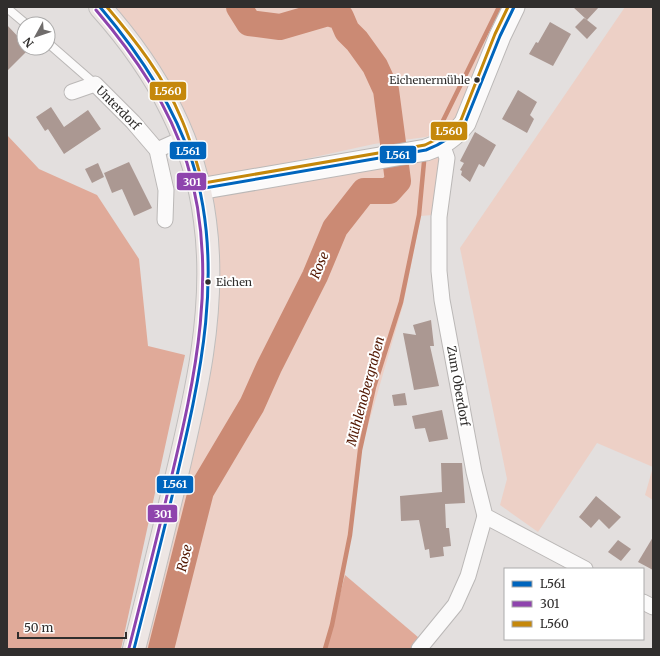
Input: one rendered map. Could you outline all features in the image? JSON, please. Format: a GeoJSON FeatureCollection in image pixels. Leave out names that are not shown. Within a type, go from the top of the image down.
{"type":"FeatureCollection","features":[{"type":"Feature","properties":{"kind":"main road"},"geometry":{"type":"LineString","coordinates":[[100,7],[123,33],[169,102],[184,138],[199,189],[205,219],[208,254],[207,319],[188,429],[134,649]]}},
{"type":"Feature","properties":{"kind":"main road"},"geometry":{"type":"LineString","coordinates":[[199,189],[371,158],[426,150],[442,144],[456,134],[465,123],[500,36],[514,7]]}},
{"type":"Feature","properties":{"kind":"street","name":"Unterdorf"},"geometry":{"type":"LineString","coordinates":[[72,92],[95,84],[133,122],[157,150],[166,190],[165,220]]}},
{"type":"Feature","properties":{"kind":"street"},"geometry":{"type":"LineString","coordinates":[[157,150],[184,138]]}},
{"type":"Feature","properties":{"kind":"street","name":"Zum Oberdorf"},"geometry":{"type":"LineString","coordinates":[[442,144],[447,158],[439,217],[439,271],[442,300],[474,472],[485,516]]}},
{"type":"Feature","properties":{"kind":"street"},"geometry":{"type":"LineString","coordinates":[[419,649],[455,605],[468,576],[485,516],[583,568]]}},
{"type":"Feature","properties":{"kind":"street"},"geometry":{"type":"LineString","coordinates":[[644,602],[653,607]]}},
{"type":"Feature","properties":{"kind":"lane"},"geometry":{"type":"LineString","coordinates":[[7,8],[16,16]]}},
{"type":"Feature","properties":{"kind":"lane"},"geometry":{"type":"LineString","coordinates":[[56,50],[95,84]]}},
{"type":"Feature","properties":{"kind":"shaded area"},"geometry":{"type":"Polygon","coordinates":[[[109,7],[504,7],[460,111],[448,129],[426,137],[374,144],[205,181],[109,7]]]}},
{"type":"Feature","properties":{"kind":"shaded area"},"geometry":{"type":"Polygon","coordinates":[[[625,7],[653,7],[653,467],[597,443],[538,532],[500,505],[507,479],[460,248],[625,7]]]}},
{"type":"Feature","properties":{"kind":"shaded area"},"geometry":{"type":"Polygon","coordinates":[[[7,135],[39,169],[97,195],[139,259],[148,346],[185,355],[121,649],[7,649],[7,135]]]}},
{"type":"Feature","properties":{"kind":"shaded area"},"geometry":{"type":"Polygon","coordinates":[[[435,152],[440,160],[432,215],[421,216],[403,305],[361,450],[345,575],[326,649],[142,649],[177,497],[208,194],[435,152]]]}},
{"type":"Feature","properties":{"kind":"shaded area"},"geometry":{"type":"Polygon","coordinates":[[[653,467],[653,500],[645,495],[653,467]]]}},
{"type":"Feature","properties":{"kind":"shaded area"},"geometry":{"type":"Polygon","coordinates":[[[345,575],[432,649],[326,649],[345,575]]]}},
{"type":"Feature","properties":{"kind":"building"},"geometry":{"type":"Polygon","coordinates":[[[573,7],[599,7],[587,20],[573,7]]]}},
{"type":"Feature","properties":{"kind":"building"},"geometry":{"type":"Polygon","coordinates":[[[584,18],[597,28],[587,39],[575,27],[584,18]]]}},
{"type":"Feature","properties":{"kind":"building"},"geometry":{"type":"Polygon","coordinates":[[[550,22],[571,34],[553,66],[529,54],[536,42],[538,43],[550,22]]]}},
{"type":"Feature","properties":{"kind":"building"},"geometry":{"type":"Polygon","coordinates":[[[7,25],[16,35],[16,56],[22,56],[7,71],[7,25]]]}},
{"type":"Feature","properties":{"kind":"building"},"geometry":{"type":"Polygon","coordinates":[[[518,90],[537,102],[530,115],[534,119],[527,133],[502,119],[518,90]]]}},
{"type":"Feature","properties":{"kind":"building"},"geometry":{"type":"Polygon","coordinates":[[[51,107],[64,127],[88,110],[101,129],[64,154],[48,129],[45,131],[36,117],[51,107]]]}},
{"type":"Feature","properties":{"kind":"building"},"geometry":{"type":"Polygon","coordinates":[[[475,132],[496,145],[484,167],[479,164],[470,182],[461,175],[462,171],[460,170],[464,163],[460,161],[475,132]]]}},
{"type":"Feature","properties":{"kind":"building"},"geometry":{"type":"Polygon","coordinates":[[[129,162],[152,208],[134,216],[122,189],[112,193],[104,173],[129,162]]]}},
{"type":"Feature","properties":{"kind":"building"},"geometry":{"type":"Polygon","coordinates":[[[98,163],[104,177],[92,183],[85,169],[98,163]]]}},
{"type":"Feature","properties":{"kind":"building"},"geometry":{"type":"Polygon","coordinates":[[[431,320],[434,346],[430,346],[439,386],[414,390],[403,333],[416,335],[413,325],[431,320]]]}},
{"type":"Feature","properties":{"kind":"building"},"geometry":{"type":"Polygon","coordinates":[[[405,393],[407,405],[394,406],[392,395],[405,393]]]}},
{"type":"Feature","properties":{"kind":"building"},"geometry":{"type":"Polygon","coordinates":[[[442,410],[448,439],[429,442],[425,428],[415,429],[412,416],[442,410]]]}},
{"type":"Feature","properties":{"kind":"building"},"geometry":{"type":"Polygon","coordinates":[[[441,463],[462,463],[465,503],[445,504],[446,528],[449,528],[451,546],[443,547],[444,556],[430,558],[429,549],[425,550],[419,520],[401,521],[400,496],[442,492],[441,463]]]}},
{"type":"Feature","properties":{"kind":"building"},"geometry":{"type":"Polygon","coordinates":[[[596,496],[621,517],[609,529],[599,519],[591,528],[579,517],[596,496]]]}},
{"type":"Feature","properties":{"kind":"building"},"geometry":{"type":"Polygon","coordinates":[[[653,537],[653,570],[638,562],[653,537]]]}},
{"type":"Feature","properties":{"kind":"building"},"geometry":{"type":"Polygon","coordinates":[[[618,540],[631,549],[621,561],[608,552],[618,540]]]}},
{"type":"Feature","properties":{"kind":"waterway","name":"Rose"},"geometry":{"type":"LineString","coordinates":[[161,649],[201,491],[252,405],[269,367],[315,276],[335,228],[364,191],[389,191],[398,181],[386,90],[375,66],[357,41],[347,31],[341,17],[328,13],[280,27],[249,23],[239,7]]}},
{"type":"Feature","properties":{"kind":"waterway","name":"Mühlenobergraben"},"geometry":{"type":"LineString","coordinates":[[436,135],[499,7]]}},
{"type":"Feature","properties":{"kind":"waterway","name":"Mühlenobergraben"},"geometry":{"type":"LineString","coordinates":[[325,649],[332,625],[350,535],[360,450],[374,387],[401,302],[419,215],[424,162]]}},
{"type":"Feature","properties":{"kind":"transit line","name":"L561"},"geometry":{"type":"LineString","coordinates":[[100,7],[128,42],[154,80],[175,119],[192,161],[202,201],[207,241],[208,282],[206,323],[193,404],[134,649]]}},
{"type":"Feature","properties":{"kind":"transit line","name":"L560"},"geometry":{"type":"LineString","coordinates":[[107,7],[139,46],[166,88],[185,126],[204,188]]}},
{"type":"Feature","properties":{"kind":"transit line","name":"L560"},"geometry":{"type":"LineString","coordinates":[[198,184],[425,145],[445,135],[461,120],[495,34],[508,7]]}},
{"type":"Feature","properties":{"kind":"transit line","name":"L561"},"geometry":{"type":"LineString","coordinates":[[199,189],[426,150],[437,145],[452,136],[465,123],[500,36],[514,7]]}},
{"type":"Feature","properties":{"kind":"transit line","name":"301"},"geometry":{"type":"LineString","coordinates":[[96,10],[137,63],[161,101],[171,121],[187,163],[197,203],[202,243],[203,283],[200,324],[188,404],[129,648]]}},
{"type":"Feature","properties":{"kind":"place","name":"Eichenermühle"},"geometry":{"type":"Point","coordinates":[477,80]}},
{"type":"Feature","properties":{"kind":"place","name":"Eichen"},"geometry":{"type":"Point","coordinates":[208,282]}}]}
